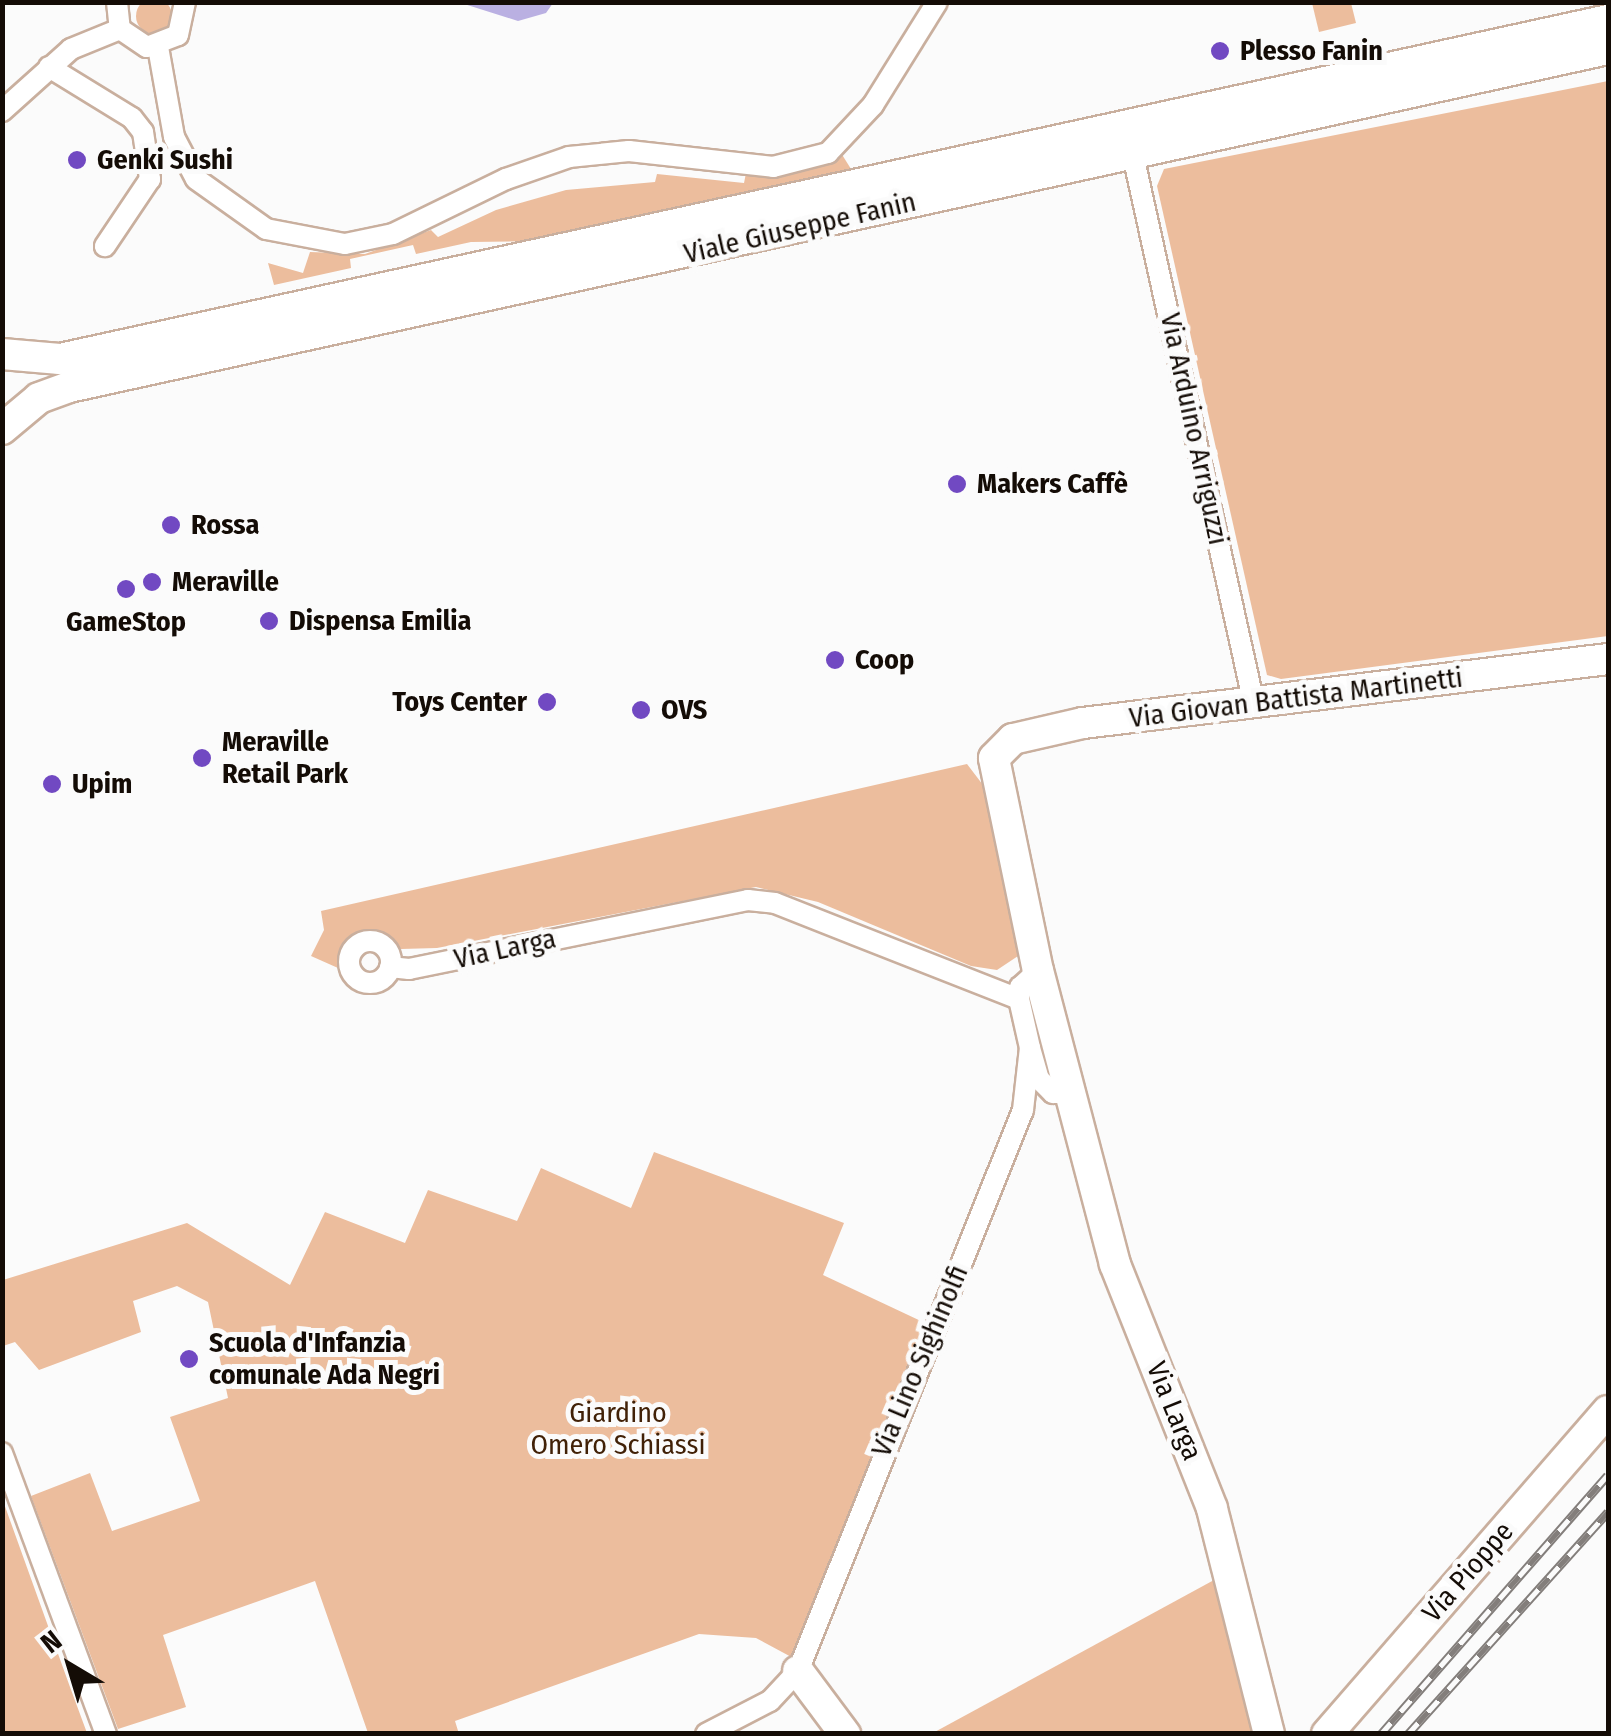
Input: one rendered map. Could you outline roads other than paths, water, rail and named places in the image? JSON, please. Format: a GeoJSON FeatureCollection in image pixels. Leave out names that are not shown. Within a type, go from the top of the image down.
{"type":"FeatureCollection","features":[{"type":"Feature","properties":{"kind":"main road","name":"Viale Giuseppe Fanin"},"geometry":{"type":"LineString","coordinates":[[2,354],[36,362],[112,348],[1608,20]]}},
{"type":"Feature","properties":{"kind":"main road","name":"Viale Giuseppe Fanin"},"geometry":{"type":"LineString","coordinates":[[2,429],[58,390],[1608,49]]}},
{"type":"Feature","properties":{"kind":"main road","name":"Via Giovan Battista Martinetti"},"geometry":{"type":"LineString","coordinates":[[994,758],[1004,744],[1028,734],[1608,659]]}},
{"type":"Feature","properties":{"kind":"main road","name":"Via Larga"},"geometry":{"type":"LineString","coordinates":[[994,758],[1038,972],[1114,1264],[1212,1508],[1269,1734]]}},
{"type":"Feature","properties":{"kind":"main road","name":"Via Pioppe"},"geometry":{"type":"LineString","coordinates":[[1327,1734],[1608,1411]]}},
{"type":"Feature","properties":{"kind":"main road"},"geometry":{"type":"LineString","coordinates":[[798,1671],[846,1734]]}},
{"type":"Feature","properties":{"kind":"street"},"geometry":{"type":"LineString","coordinates":[[117,2],[120,29],[136,44],[158,47],[178,35],[185,2]]}},
{"type":"Feature","properties":{"kind":"street"},"geometry":{"type":"LineString","coordinates":[[158,47],[174,137],[196,179],[266,228],[345,244],[393,234],[506,178],[568,157],[629,151],[773,168],[828,153],[873,105],[937,2]]}},
{"type":"Feature","properties":{"kind":"street"},"geometry":{"type":"LineString","coordinates":[[2,110],[85,40],[120,29]]}},
{"type":"Feature","properties":{"kind":"street"},"geometry":{"type":"LineString","coordinates":[[49,67],[132,118],[143,132],[150,179],[105,246]]}},
{"type":"Feature","properties":{"kind":"street","name":"Via Arduino Arriguzzi"},"geometry":{"type":"LineString","coordinates":[[1133,154],[1254,704]]}},
{"type":"Feature","properties":{"kind":"street","name":"Via Larga"},"geometry":{"type":"LineString","coordinates":[[390,967],[409,969],[748,900],[774,903],[1019,999]]}},
{"type":"Feature","properties":{"kind":"street"},"geometry":{"type":"LineString","coordinates":[[1038,972],[1020,987],[1030,1048],[1039,1079],[1053,1093],[1067,1092]]}},
{"type":"Feature","properties":{"kind":"street","name":"Via Lino Sighinolfi"},"geometry":{"type":"LineString","coordinates":[[798,1671],[1023,1110],[1030,1048]]}},
{"type":"Feature","properties":{"kind":"street"},"geometry":{"type":"LineString","coordinates":[[2,1453],[106,1734]]}},
{"type":"Feature","properties":{"kind":"street"},"geometry":{"type":"LineString","coordinates":[[706,1734],[770,1701],[798,1671]]}},
{"type":"Feature","properties":{"kind":"railway"},"geometry":{"type":"LineString","coordinates":[[1381,1734],[1608,1475]]}},
{"type":"Feature","properties":{"kind":"railway"},"geometry":{"type":"LineString","coordinates":[[1408,1734],[1608,1512]]}},
{"type":"Feature","properties":{"kind":"place","name":"Plesso Fanin"},"geometry":{"type":"Point","coordinates":[1220,51]}},
{"type":"Feature","properties":{"kind":"place","name":"Genki Sushi"},"geometry":{"type":"Point","coordinates":[77,160]}},
{"type":"Feature","properties":{"kind":"place","name":"Makers Caffè"},"geometry":{"type":"Point","coordinates":[957,484]}},
{"type":"Feature","properties":{"kind":"place","name":"Rossa"},"geometry":{"type":"Point","coordinates":[171,525]}},
{"type":"Feature","properties":{"kind":"place","name":"Meraville"},"geometry":{"type":"Point","coordinates":[152,582]}},
{"type":"Feature","properties":{"kind":"place","name":"GameStop"},"geometry":{"type":"Point","coordinates":[126,589]}},
{"type":"Feature","properties":{"kind":"place","name":"Dispensa Emilia"},"geometry":{"type":"Point","coordinates":[269,621]}},
{"type":"Feature","properties":{"kind":"place","name":"Coop"},"geometry":{"type":"Point","coordinates":[835,660]}},
{"type":"Feature","properties":{"kind":"place","name":"Toys Center"},"geometry":{"type":"Point","coordinates":[547,702]}},
{"type":"Feature","properties":{"kind":"place","name":"OVS"},"geometry":{"type":"Point","coordinates":[641,710]}},
{"type":"Feature","properties":{"kind":"place","name":"Meraville Retail Park"},"geometry":{"type":"Point","coordinates":[202,758]}},
{"type":"Feature","properties":{"kind":"place","name":"Upim"},"geometry":{"type":"Point","coordinates":[52,784]}},
{"type":"Feature","properties":{"kind":"place","name":"Scuola d'Infanzia comunale Ada Negri"},"geometry":{"type":"Point","coordinates":[189,1359]}},
{"type":"Feature","properties":{"kind":"park label","name":"Giardino Omero Schiassi"},"geometry":{"type":"Point","coordinates":[618,1429]}}]}
